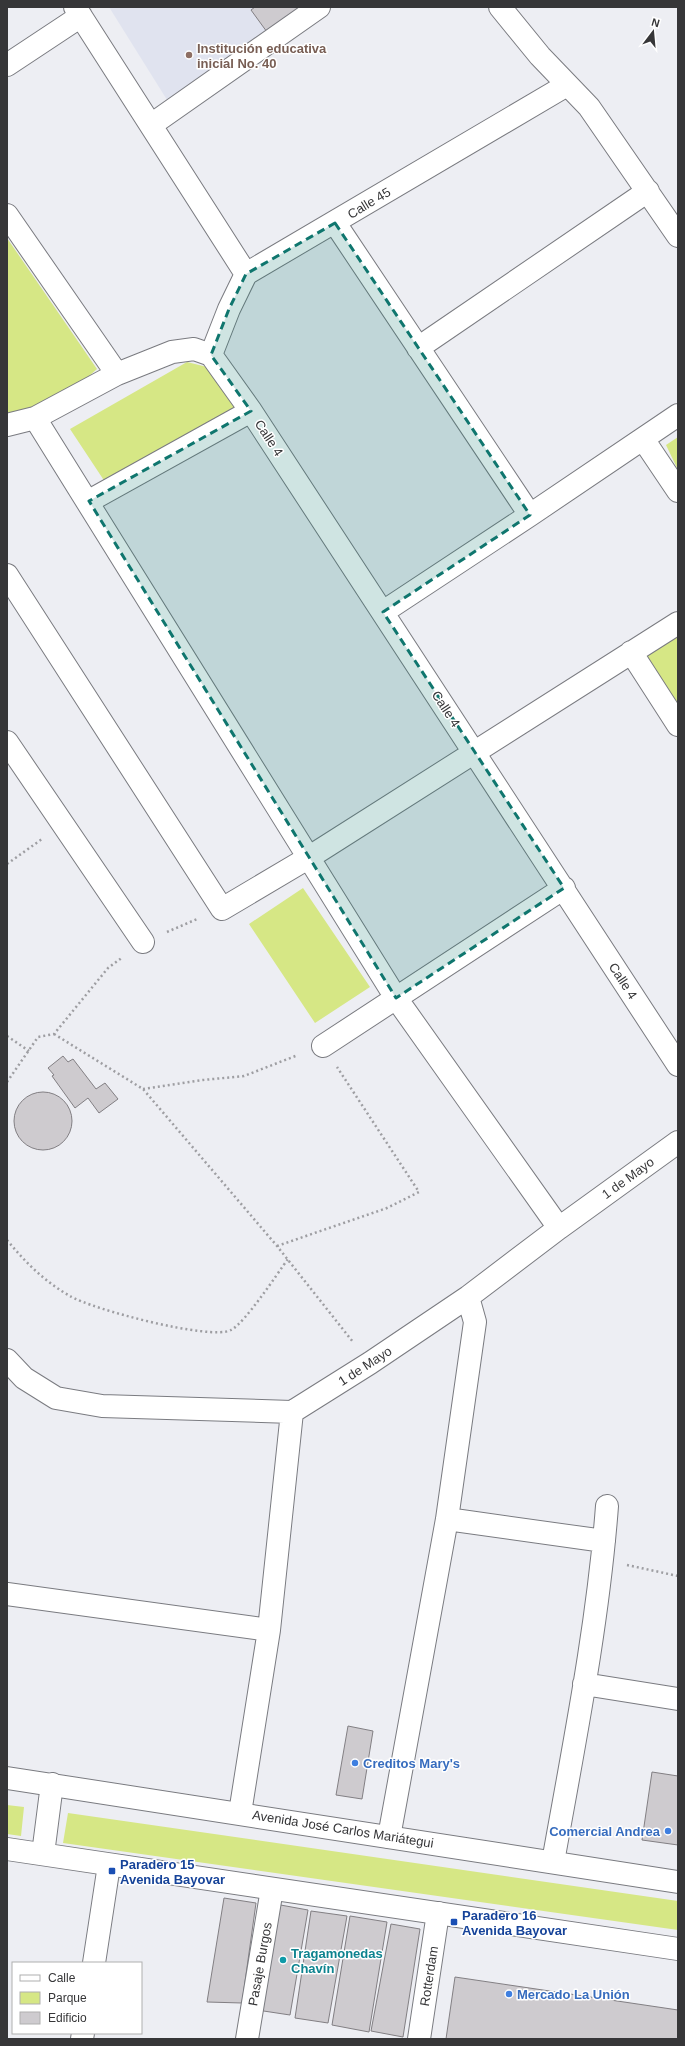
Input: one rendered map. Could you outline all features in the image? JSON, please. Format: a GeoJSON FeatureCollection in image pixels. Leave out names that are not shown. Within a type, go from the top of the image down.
{"type":"FeatureCollection","features":[{"type":"Feature","properties":{"kind":"street"},"geometry":{"type":"LineString","coordinates":[[151,125],[319,7]]}},
{"type":"Feature","properties":{"kind":"street"},"geometry":{"type":"LineString","coordinates":[[500,7],[540,56],[589,107],[678,236]]}},
{"type":"Feature","properties":{"kind":"street"},"geometry":{"type":"LineString","coordinates":[[7,65],[78,11],[246,274],[229,309],[211,355],[194,349],[172,352],[117,374],[35,418],[7,425]]}},
{"type":"Feature","properties":{"kind":"street","name":"Calle 45"},"geometry":{"type":"LineString","coordinates":[[246,274],[335,223],[567,84]]}},
{"type":"Feature","properties":{"kind":"street"},"geometry":{"type":"LineString","coordinates":[[418,348],[648,191]]}},
{"type":"Feature","properties":{"kind":"street"},"geometry":{"type":"LineString","coordinates":[[7,214],[117,374]]}},
{"type":"Feature","properties":{"kind":"street"},"geometry":{"type":"LineString","coordinates":[[335,223],[530,515]]}},
{"type":"Feature","properties":{"kind":"street","name":"Calle 4"},"geometry":{"type":"LineString","coordinates":[[211,355],[251,412],[383,612],[678,1065]]}},
{"type":"Feature","properties":{"kind":"street"},"geometry":{"type":"LineString","coordinates":[[89,501],[251,412]]}},
{"type":"Feature","properties":{"kind":"street"},"geometry":{"type":"LineString","coordinates":[[383,612],[678,415]]}},
{"type":"Feature","properties":{"kind":"street"},"geometry":{"type":"LineString","coordinates":[[35,418],[89,501],[308,858],[396,998],[559,1228]]}},
{"type":"Feature","properties":{"kind":"street"},"geometry":{"type":"LineString","coordinates":[[643,438],[678,491]]}},
{"type":"Feature","properties":{"kind":"street"},"geometry":{"type":"LineString","coordinates":[[7,575],[222,909],[308,858],[678,622]]}},
{"type":"Feature","properties":{"kind":"street"},"geometry":{"type":"LineString","coordinates":[[631,652],[678,725]]}},
{"type":"Feature","properties":{"kind":"street"},"geometry":{"type":"LineString","coordinates":[[7,742],[143,942]]}},
{"type":"Feature","properties":{"kind":"street"},"geometry":{"type":"LineString","coordinates":[[323,1046],[564,888]]}},
{"type":"Feature","properties":{"kind":"street","name":"1 de Mayo"},"geometry":{"type":"LineString","coordinates":[[292,1412],[370,1363],[468,1297],[559,1228],[678,1142]]}},
{"type":"Feature","properties":{"kind":"street"},"geometry":{"type":"LineString","coordinates":[[389,1837],[446,1519],[475,1322],[468,1297]]}},
{"type":"Feature","properties":{"kind":"street"},"geometry":{"type":"LineString","coordinates":[[7,1360],[24,1378],[56,1398],[94,1405],[292,1412],[269,1630],[240,1813]]}},
{"type":"Feature","properties":{"kind":"street"},"geometry":{"type":"LineString","coordinates":[[553,1862],[584,1684],[603,1550],[606,1506]]}},
{"type":"Feature","properties":{"kind":"street"},"geometry":{"type":"LineString","coordinates":[[446,1519],[603,1550]]}},
{"type":"Feature","properties":{"kind":"street"},"geometry":{"type":"LineString","coordinates":[[7,1594],[269,1630]]}},
{"type":"Feature","properties":{"kind":"street"},"geometry":{"type":"LineString","coordinates":[[584,1684],[678,1699]]}},
{"type":"Feature","properties":{"kind":"street","name":"Avenida José Carlos Mariátegui"},"geometry":{"type":"LineString","coordinates":[[7,1778],[678,1882]]}},
{"type":"Feature","properties":{"kind":"street"},"geometry":{"type":"LineString","coordinates":[[43,1854],[52,1784]]}},
{"type":"Feature","properties":{"kind":"street"},"geometry":{"type":"LineString","coordinates":[[7,1849],[678,1949]]}},
{"type":"Feature","properties":{"kind":"street"},"geometry":{"type":"LineString","coordinates":[[94,1962],[109,1865]]}},
{"type":"Feature","properties":{"kind":"street","name":"Pasaje Burgos"},"geometry":{"type":"LineString","coordinates":[[247,2039],[272,1889]]}},
{"type":"Feature","properties":{"kind":"street","name":"Rotterdam"},"geometry":{"type":"LineString","coordinates":[[419,2039],[438,1913]]}},
{"type":"Feature","properties":{"kind":"path"},"geometry":{"type":"LineString","coordinates":[[7,864],[62,825]]}},
{"type":"Feature","properties":{"kind":"path"},"geometry":{"type":"LineString","coordinates":[[7,1082],[38,1037],[54,1034],[108,968],[143,942],[222,909]]}},
{"type":"Feature","properties":{"kind":"path"},"geometry":{"type":"LineString","coordinates":[[54,1034],[143,1089],[288,1259],[370,1363]]}},
{"type":"Feature","properties":{"kind":"path"},"geometry":{"type":"LineString","coordinates":[[7,1036],[29,1051]]}},
{"type":"Feature","properties":{"kind":"path"},"geometry":{"type":"LineString","coordinates":[[143,1089],[203,1080],[244,1076],[323,1046],[420,1192],[387,1208],[277,1246]]}},
{"type":"Feature","properties":{"kind":"path"},"geometry":{"type":"LineString","coordinates":[[7,1240],[25,1262],[48,1281],[70,1297],[92,1307],[171,1326],[216,1333],[232,1330],[251,1310],[288,1259]]}},
{"type":"Feature","properties":{"kind":"path"},"geometry":{"type":"LineString","coordinates":[[603,1550],[678,1576]]}},
{"type":"Feature","properties":{"kind":"highlighted area"},"geometry":{"type":"Polygon","coordinates":[[[335,223],[530,515],[383,612],[564,888],[396,998],[89,501],[251,411],[211,355],[229,309],[246,274],[335,223]]]}},
{"type":"Feature","properties":{"kind":"shaded area","name":"Institución educativa inicial No. 40"},"geometry":{"type":"Polygon","coordinates":[[[109,7],[307,7],[169,103],[109,7]]]}},
{"type":"Feature","properties":{"kind":"green space"},"geometry":{"type":"Polygon","coordinates":[[[7,238],[97,369],[71,392],[49,403],[7,415],[7,238]]]}},
{"type":"Feature","properties":{"kind":"green space"},"geometry":{"type":"Polygon","coordinates":[[[187,362],[211,368],[238,411],[107,485],[70,429],[187,362]]]}},
{"type":"Feature","properties":{"kind":"green space"},"geometry":{"type":"Polygon","coordinates":[[[678,437],[678,470],[666,445],[678,437]]]}},
{"type":"Feature","properties":{"kind":"green space"},"geometry":{"type":"Polygon","coordinates":[[[678,631],[678,705],[645,653],[678,631]]]}},
{"type":"Feature","properties":{"kind":"green space"},"geometry":{"type":"Polygon","coordinates":[[[303,888],[370,987],[315,1023],[249,924],[303,888]]]}},
{"type":"Feature","properties":{"kind":"green space"},"geometry":{"type":"Polygon","coordinates":[[[7,1805],[24,1807],[21,1836],[7,1834],[7,1805]]]}},
{"type":"Feature","properties":{"kind":"green space"},"geometry":{"type":"Polygon","coordinates":[[[68,1813],[678,1901],[678,1930],[63,1843],[68,1813]]]}},
{"type":"Feature","properties":{"kind":"building"},"geometry":{"type":"Polygon","coordinates":[[[255,7],[303,7],[267,32],[251,10],[255,7]]]}},
{"type":"Feature","properties":{"kind":"building"},"geometry":{"type":"Polygon","coordinates":[[[63,1056],[68,1062],[73,1059],[96,1089],[105,1083],[118,1099],[99,1113],[88,1098],[75,1108],[48,1068],[63,1056]]]}},
{"type":"Feature","properties":{"kind":"building"},"geometry":{"type":"Polygon","coordinates":[[[43,1092],[59,1097],[67,1105],[72,1121],[67,1137],[59,1145],[43,1150],[27,1145],[19,1137],[14,1121],[19,1105],[27,1097],[43,1092]]]}},
{"type":"Feature","properties":{"kind":"building","name":"Creditos Mary's"},"geometry":{"type":"Polygon","coordinates":[[[348,1726],[373,1731],[362,1799],[336,1795],[348,1726]]]}},
{"type":"Feature","properties":{"kind":"building"},"geometry":{"type":"Polygon","coordinates":[[[652,1772],[678,1776],[678,1845],[642,1840],[652,1772]]]}},
{"type":"Feature","properties":{"kind":"building"},"geometry":{"type":"Polygon","coordinates":[[[224,1898],[256,1903],[242,2003],[207,2002],[224,1898]]]}},
{"type":"Feature","properties":{"kind":"building","name":"Tragamonedas Chavín"},"geometry":{"type":"Polygon","coordinates":[[[275,1904],[308,1910],[290,2015],[257,2010],[275,1904]]]}},
{"type":"Feature","properties":{"kind":"building"},"geometry":{"type":"Polygon","coordinates":[[[311,1911],[347,1916],[328,2023],[295,2018],[311,1911]]]}},
{"type":"Feature","properties":{"kind":"building"},"geometry":{"type":"Polygon","coordinates":[[[350,1916],[387,1922],[369,2032],[332,2025],[350,1916]]]}},
{"type":"Feature","properties":{"kind":"building"},"geometry":{"type":"Polygon","coordinates":[[[391,1924],[420,1929],[403,2037],[371,2031],[391,1924]]]}},
{"type":"Feature","properties":{"kind":"building","name":"Mercado La Unión"},"geometry":{"type":"Polygon","coordinates":[[[455,1977],[678,2010],[678,2039],[446,2039],[455,1977]]]}},
{"type":"Feature","properties":{"kind":"place","name":"Institución educativa inicial No. 40"},"geometry":{"type":"Point","coordinates":[189,55]}},
{"type":"Feature","properties":{"kind":"place","name":"Creditos Mary's"},"geometry":{"type":"Point","coordinates":[355,1763]}},
{"type":"Feature","properties":{"kind":"place","name":"Comercial Andrea"},"geometry":{"type":"Point","coordinates":[668,1831]}},
{"type":"Feature","properties":{"kind":"place","name":"Paradero 15 Avenida Bayovar"},"geometry":{"type":"Point","coordinates":[112,1871]}},
{"type":"Feature","properties":{"kind":"place","name":"Paradero 16 Avenida Bayovar"},"geometry":{"type":"Point","coordinates":[454,1922]}},
{"type":"Feature","properties":{"kind":"place","name":"Tragamonedas Chavín"},"geometry":{"type":"Point","coordinates":[283,1960]}},
{"type":"Feature","properties":{"kind":"place","name":"Mercado La Unión"},"geometry":{"type":"Point","coordinates":[509,1994]}}]}
